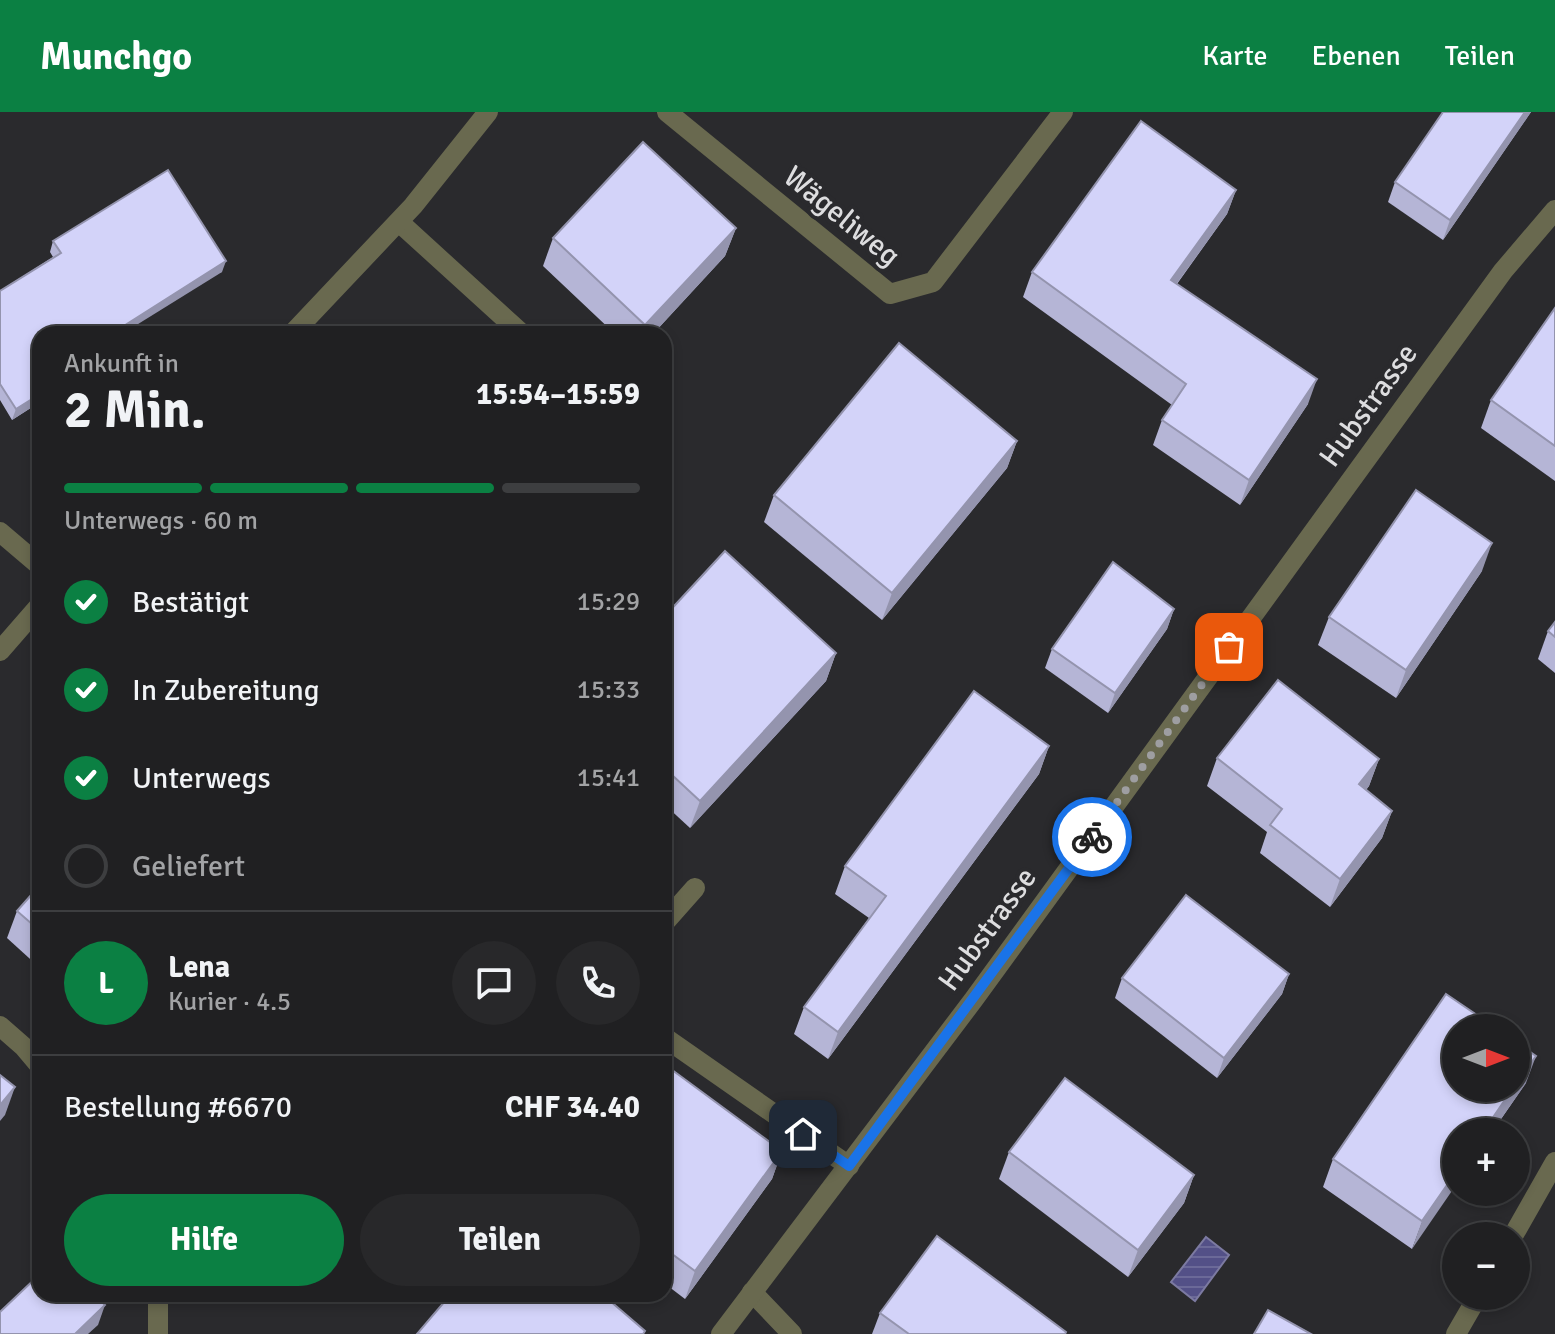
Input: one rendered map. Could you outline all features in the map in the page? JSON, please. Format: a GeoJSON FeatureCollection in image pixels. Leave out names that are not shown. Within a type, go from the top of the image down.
{"type":"FeatureCollection","features":[{"type":"Feature","properties":{"kind":"street"},"geometry":{"type":"LineString","coordinates":[[300,326],[399,222],[488,112]]}},
{"type":"Feature","properties":{"kind":"street","name":"Wägeliweg"},"geometry":{"type":"LineString","coordinates":[[667,112],[890,294],[933,282],[1063,112]]}},
{"type":"Feature","properties":{"kind":"street","name":"Hubstrasse"},"geometry":{"type":"LineString","coordinates":[[721,1334],[1002,961],[1503,271],[1555,210]]}},
{"type":"Feature","properties":{"kind":"street"},"geometry":{"type":"LineString","coordinates":[[399,222],[513,326]]}},
{"type":"Feature","properties":{"kind":"street"},"geometry":{"type":"LineString","coordinates":[[0,532],[32,559]]}},
{"type":"Feature","properties":{"kind":"street"},"geometry":{"type":"LineString","coordinates":[[0,651],[32,614]]}},
{"type":"Feature","properties":{"kind":"street"},"geometry":{"type":"LineString","coordinates":[[672,914],[695,888]]}},
{"type":"Feature","properties":{"kind":"street"},"geometry":{"type":"LineString","coordinates":[[0,1026],[32,1058]]}},
{"type":"Feature","properties":{"kind":"street"},"geometry":{"type":"LineString","coordinates":[[672,1043],[849,1166]]}},
{"type":"Feature","properties":{"kind":"street"},"geometry":{"type":"LineString","coordinates":[[1521,1222],[1555,1162]]}},
{"type":"Feature","properties":{"kind":"street"},"geometry":{"type":"LineString","coordinates":[[752,1292],[792,1334]]}},
{"type":"Feature","properties":{"kind":"street"},"geometry":{"type":"LineString","coordinates":[[158,1302],[158,1334]]}},
{"type":"Feature","properties":{"kind":"street"},"geometry":{"type":"LineString","coordinates":[[1456,1334],[1470,1310]]}},
{"type":"Feature","properties":{"kind":"shaded area"},"geometry":{"type":"Polygon","coordinates":[[[1206,1237],[1229,1255],[1195,1301],[1171,1282],[1206,1237]]]}},
{"type":"Feature","properties":{"kind":"building"},"geometry":{"type":"Polygon","coordinates":[[[1443,112],[1525,112],[1450,220],[1395,182],[1443,112]]]}},
{"type":"Feature","properties":{"kind":"building"},"geometry":{"type":"Polygon","coordinates":[[[1141,121],[1236,190],[1171,280],[1317,379],[1249,480],[1162,420],[1186,384],[1032,272],[1141,121]]]}},
{"type":"Feature","properties":{"kind":"building"},"geometry":{"type":"Polygon","coordinates":[[[643,142],[736,228],[645,325],[553,238],[643,142]]]}},
{"type":"Feature","properties":{"kind":"building"},"geometry":{"type":"Polygon","coordinates":[[[168,170],[226,261],[124,326],[32,326],[32,399],[16,409],[0,384],[0,291],[61,253],[53,241],[168,170]]]}},
{"type":"Feature","properties":{"kind":"building"},"geometry":{"type":"Polygon","coordinates":[[[1555,308],[1555,446],[1491,400],[1555,308]]]}},
{"type":"Feature","properties":{"kind":"building"},"geometry":{"type":"Polygon","coordinates":[[[899,343],[1017,441],[892,593],[774,495],[899,343]]]}},
{"type":"Feature","properties":{"kind":"building"},"geometry":{"type":"Polygon","coordinates":[[[1416,490],[1492,543],[1406,670],[1329,617],[1416,490]]]}},
{"type":"Feature","properties":{"kind":"building"},"geometry":{"type":"Polygon","coordinates":[[[725,551],[836,653],[700,801],[672,775],[672,608],[725,551]]]}},
{"type":"Feature","properties":{"kind":"building"},"geometry":{"type":"Polygon","coordinates":[[[1113,562],[1174,609],[1115,693],[1052,649],[1113,562]]]}},
{"type":"Feature","properties":{"kind":"building"},"geometry":{"type":"Polygon","coordinates":[[[1555,622],[1555,637],[1548,631],[1555,622]]]}},
{"type":"Feature","properties":{"kind":"building"},"geometry":{"type":"Polygon","coordinates":[[[1278,680],[1379,759],[1359,784],[1392,811],[1340,879],[1270,825],[1282,809],[1217,758],[1278,680]]]}},
{"type":"Feature","properties":{"kind":"building"},"geometry":{"type":"Polygon","coordinates":[[[974,691],[1049,746],[838,1032],[804,1007],[886,896],[845,866],[974,691]]]}},
{"type":"Feature","properties":{"kind":"building"},"geometry":{"type":"Polygon","coordinates":[[[32,894],[32,924],[17,911],[32,894]]]}},
{"type":"Feature","properties":{"kind":"building"},"geometry":{"type":"Polygon","coordinates":[[[1186,895],[1289,974],[1224,1058],[1122,978],[1186,895]]]}},
{"type":"Feature","properties":{"kind":"building"},"geometry":{"type":"Polygon","coordinates":[[[1446,994],[1475,1014],[1442,1014],[1442,1102],[1503,1102],[1493,1118],[1442,1118],[1442,1192],[1422,1221],[1333,1159],[1446,994]]]}},
{"type":"Feature","properties":{"kind":"building"},"geometry":{"type":"Polygon","coordinates":[[[672,1070],[782,1151],[695,1271],[672,1254],[672,1070]]]}},
{"type":"Feature","properties":{"kind":"building"},"geometry":{"type":"Polygon","coordinates":[[[0,1075],[15,1087],[0,1105],[0,1075]]]}},
{"type":"Feature","properties":{"kind":"building"},"geometry":{"type":"Polygon","coordinates":[[[1065,1078],[1194,1175],[1138,1250],[1009,1152],[1065,1078]]]}},
{"type":"Feature","properties":{"kind":"building"},"geometry":{"type":"Polygon","coordinates":[[[937,1236],[1065,1334],[909,1334],[880,1313],[937,1236]]]}},
{"type":"Feature","properties":{"kind":"building"},"geometry":{"type":"Polygon","coordinates":[[[32,1282],[32,1302],[102,1302],[105,1305],[75,1334],[0,1334],[0,1312],[32,1282]]]}},
{"type":"Feature","properties":{"kind":"building"},"geometry":{"type":"Polygon","coordinates":[[[444,1302],[611,1302],[645,1331],[643,1334],[417,1334],[444,1302]]]}},
{"type":"Feature","properties":{"kind":"building"},"geometry":{"type":"Polygon","coordinates":[[[1268,1310],[1311,1334],[1254,1334],[1268,1310]]]}},
{"type":"Feature","properties":{"kind":"way so far"},"geometry":{"type":"LineString","coordinates":[[1092,837],[1229,647]]}},
{"type":"Feature","properties":{"kind":"route"},"geometry":{"type":"LineString","coordinates":[[803,1134],[849,1166],[1092,837]]}}]}
